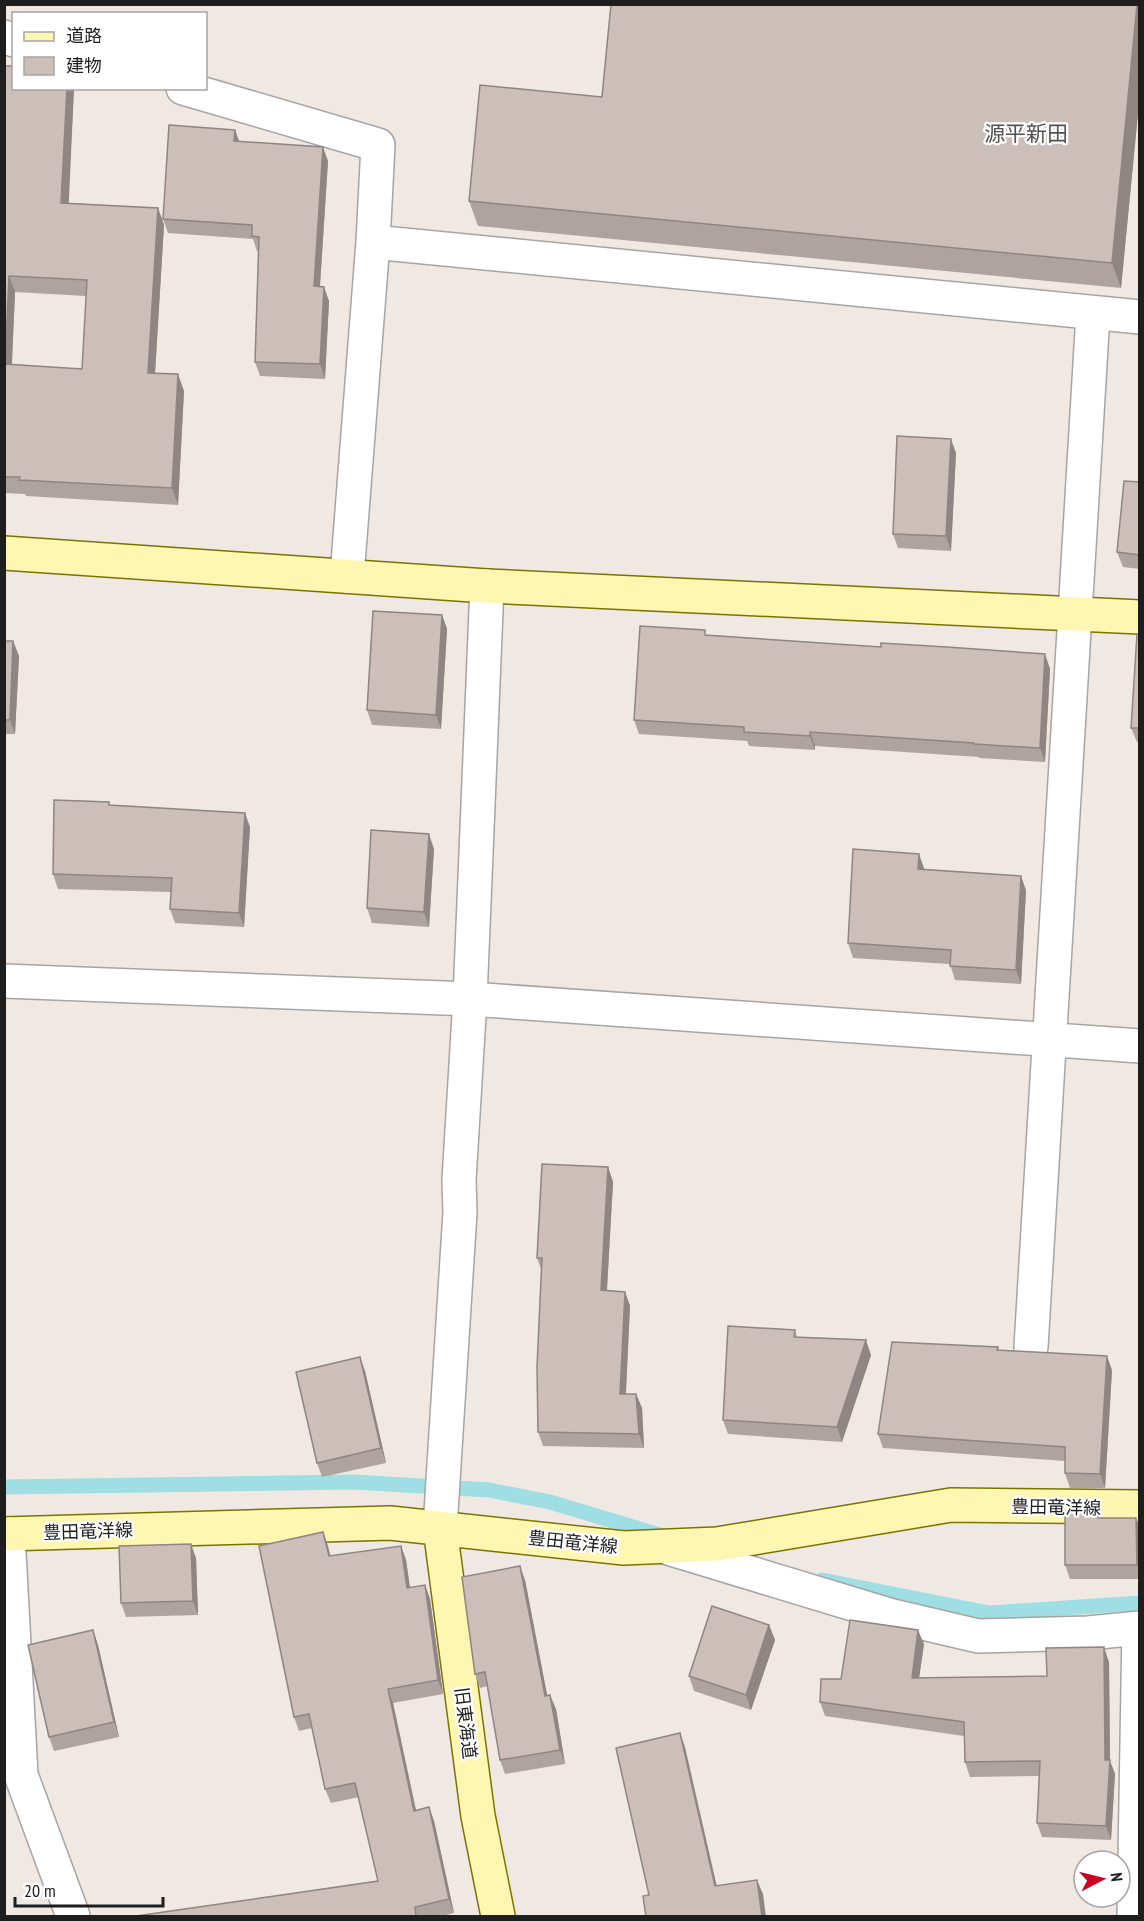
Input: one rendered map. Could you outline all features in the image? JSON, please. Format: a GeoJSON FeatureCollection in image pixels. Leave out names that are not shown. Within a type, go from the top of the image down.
{"type":"FeatureCollection","features":[{"type":"Feature","properties":{"kind":"street"},"geometry":{"type":"LineString","coordinates":[[190,90],[378,145],[373,242],[347,576]]}},
{"type":"Feature","properties":{"kind":"street"},"geometry":{"type":"LineString","coordinates":[[373,242],[1140,317]]}},
{"type":"Feature","properties":{"kind":"street"},"geometry":{"type":"LineString","coordinates":[[1031,1347],[1093,314]]}},
{"type":"Feature","properties":{"kind":"street"},"geometry":{"type":"LineString","coordinates":[[4,553],[487,586],[1140,617]]}},
{"type":"Feature","properties":{"kind":"street"},"geometry":{"type":"LineString","coordinates":[[440,1528],[460,1212],[459,1180],[470,999],[487,586]]}},
{"type":"Feature","properties":{"kind":"street"},"geometry":{"type":"LineString","coordinates":[[4,981],[470,999],[1140,1046]]}},
{"type":"Feature","properties":{"kind":"street","name":"豊田竜洋線"},"geometry":{"type":"LineString","coordinates":[[6,1534],[390,1523],[624,1548],[717,1544],[951,1505],[1140,1507]]}},
{"type":"Feature","properties":{"kind":"street","name":"旧東海道"},"geometry":{"type":"LineString","coordinates":[[440,1528],[478,1816],[498,1917]]}},
{"type":"Feature","properties":{"kind":"street"},"geometry":{"type":"LineString","coordinates":[[6,1534],[21,1775],[73,1917]]}},
{"type":"Feature","properties":{"kind":"street"},"geometry":{"type":"LineString","coordinates":[[663,1546],[889,1615],[978,1636],[1088,1633],[1139,1628],[1134,1917]]}},
{"type":"Feature","properties":{"kind":"building"},"geometry":{"type":"Polygon","coordinates":[[[611,4],[1137,5],[1112,263],[469,201],[480,85],[602,97],[611,4]]]}},
{"type":"Feature","properties":{"kind":"building"},"geometry":{"type":"Polygon","coordinates":[[[4,66],[12,66],[12,90],[67,90],[61,203],[158,208],[148,373],[178,374],[172,488],[19,480],[20,477],[4,477],[4,66]],[[9,276],[5,364],[82,369],[87,280],[9,276]]]}},
{"type":"Feature","properties":{"kind":"building"},"geometry":{"type":"Polygon","coordinates":[[[169,125],[235,130],[234,141],[323,147],[314,286],[324,287],[320,364],[255,362],[259,237],[252,236],[252,225],[163,219],[169,125]]]}},
{"type":"Feature","properties":{"kind":"building"},"geometry":{"type":"Polygon","coordinates":[[[897,436],[951,439],[946,536],[893,534],[897,436]]]}},
{"type":"Feature","properties":{"kind":"building"},"geometry":{"type":"Polygon","coordinates":[[[1124,481],[1140,482],[1140,555],[1117,552],[1124,481]]]}},
{"type":"Feature","properties":{"kind":"building"},"geometry":{"type":"Polygon","coordinates":[[[373,611],[442,615],[436,715],[367,710],[373,611]]]}},
{"type":"Feature","properties":{"kind":"building"},"geometry":{"type":"Polygon","coordinates":[[[640,626],[705,630],[705,635],[881,647],[881,643],[1045,654],[1040,748],[810,732],[810,736],[744,732],[744,727],[634,720],[640,626]]]}},
{"type":"Feature","properties":{"kind":"building"},"geometry":{"type":"Polygon","coordinates":[[[1137,634],[1140,634],[1140,728],[1131,728],[1137,634]]]}},
{"type":"Feature","properties":{"kind":"building"},"geometry":{"type":"Polygon","coordinates":[[[4,641],[13,641],[10,720],[4,720],[4,641]]]}},
{"type":"Feature","properties":{"kind":"building"},"geometry":{"type":"Polygon","coordinates":[[[54,800],[245,813],[239,913],[170,909],[172,878],[53,874],[54,800]]]}},
{"type":"Feature","properties":{"kind":"building"},"geometry":{"type":"Polygon","coordinates":[[[371,830],[429,834],[424,912],[367,908],[371,830]]]}},
{"type":"Feature","properties":{"kind":"building"},"geometry":{"type":"Polygon","coordinates":[[[853,849],[919,854],[918,869],[1021,876],[1016,970],[950,966],[951,950],[848,943],[853,849]]]}},
{"type":"Feature","properties":{"kind":"building"},"geometry":{"type":"Polygon","coordinates":[[[542,1164],[608,1167],[601,1290],[625,1292],[620,1394],[636,1394],[639,1434],[538,1432],[537,1367],[542,1258],[537,1258],[542,1164]]]}},
{"type":"Feature","properties":{"kind":"building"},"geometry":{"type":"Polygon","coordinates":[[[728,1326],[795,1330],[794,1337],[866,1340],[837,1427],[723,1420],[728,1326]]]}},
{"type":"Feature","properties":{"kind":"building"},"geometry":{"type":"Polygon","coordinates":[[[892,1342],[998,1347],[997,1350],[1107,1356],[1100,1474],[1065,1473],[1065,1447],[878,1434],[892,1342]]]}},
{"type":"Feature","properties":{"kind":"building"},"geometry":{"type":"Polygon","coordinates":[[[360,1357],[381,1448],[317,1463],[296,1372],[360,1357]]]}},
{"type":"Feature","properties":{"kind":"building"},"geometry":{"type":"Polygon","coordinates":[[[1065,1511],[1098,1511],[1098,1518],[1136,1518],[1137,1565],[1065,1565],[1065,1511]]]}},
{"type":"Feature","properties":{"kind":"building"},"geometry":{"type":"Polygon","coordinates":[[[323,1532],[329,1556],[401,1546],[407,1588],[425,1585],[438,1680],[388,1689],[414,1811],[429,1807],[449,1899],[415,1907],[416,1917],[129,1917],[378,1881],[355,1783],[325,1789],[309,1714],[294,1717],[259,1546],[323,1532]]]}},
{"type":"Feature","properties":{"kind":"building"},"geometry":{"type":"Polygon","coordinates":[[[191,1544],[193,1601],[121,1603],[119,1546],[191,1544]]]}},
{"type":"Feature","properties":{"kind":"building"},"geometry":{"type":"Polygon","coordinates":[[[520,1566],[545,1696],[550,1695],[560,1750],[500,1760],[485,1672],[475,1674],[462,1577],[520,1566]]]}},
{"type":"Feature","properties":{"kind":"building"},"geometry":{"type":"Polygon","coordinates":[[[712,1606],[769,1625],[746,1695],[689,1676],[712,1606]]]}},
{"type":"Feature","properties":{"kind":"building"},"geometry":{"type":"Polygon","coordinates":[[[850,1620],[918,1630],[912,1678],[1047,1676],[1046,1648],[1104,1647],[1105,1760],[1110,1760],[1106,1826],[1037,1823],[1040,1761],[965,1762],[964,1722],[820,1702],[821,1679],[841,1679],[850,1620]]]}},
{"type":"Feature","properties":{"kind":"building"},"geometry":{"type":"Polygon","coordinates":[[[93,1630],[114,1722],[49,1737],[28,1645],[93,1630]]]}},
{"type":"Feature","properties":{"kind":"building"},"geometry":{"type":"Polygon","coordinates":[[[680,1733],[715,1886],[757,1880],[762,1917],[646,1917],[643,1896],[649,1895],[616,1748],[680,1733]]]}},
{"type":"Feature","properties":{"kind":"waterway"},"geometry":{"type":"LineString","coordinates":[[4,1487],[353,1482],[489,1490],[550,1502],[663,1536]]}},
{"type":"Feature","properties":{"kind":"waterway"},"geometry":{"type":"LineString","coordinates":[[822,1580],[989,1613],[1140,1603]]}},
{"type":"Feature","properties":{"kind":"district","name":"源平新田"},"geometry":{"type":"Point","coordinates":[1026,133]}}]}
